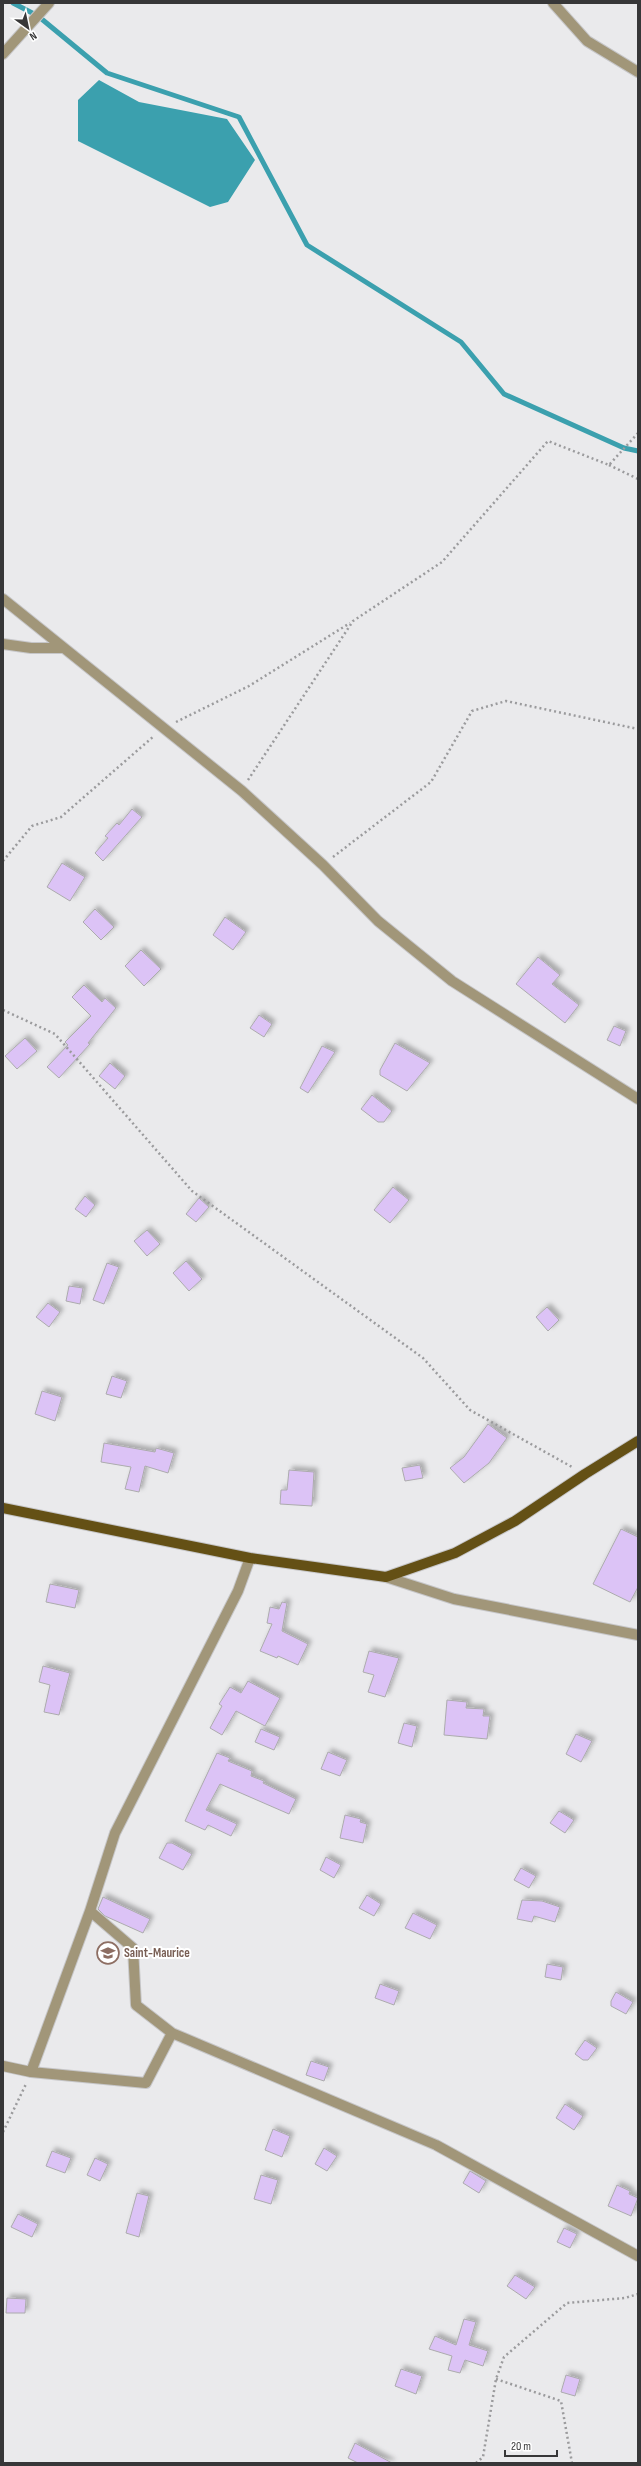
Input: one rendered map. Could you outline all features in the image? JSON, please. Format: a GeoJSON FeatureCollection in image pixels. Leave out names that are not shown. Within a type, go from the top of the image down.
{"type":"FeatureCollection","features":[{"type":"Feature","properties":{"kind":"main road"},"geometry":{"type":"LineString","coordinates":[[3,1508],[250,1558],[386,1577],[455,1554],[515,1521],[585,1474],[638,1441]]}},
{"type":"Feature","properties":{"kind":"street"},"geometry":{"type":"LineString","coordinates":[[3,54],[49,3]]}},
{"type":"Feature","properties":{"kind":"street"},"geometry":{"type":"LineString","coordinates":[[553,3],[587,41],[638,72]]}},
{"type":"Feature","properties":{"kind":"street"},"geometry":{"type":"LineString","coordinates":[[3,599],[62,648],[242,791],[323,865],[378,922],[452,981],[638,1099]]}},
{"type":"Feature","properties":{"kind":"street"},"geometry":{"type":"LineString","coordinates":[[3,644],[30,648],[62,648]]}},
{"type":"Feature","properties":{"kind":"street"},"geometry":{"type":"LineString","coordinates":[[31,2072],[90,1911],[115,1833],[238,1591],[250,1558]]}},
{"type":"Feature","properties":{"kind":"street"},"geometry":{"type":"LineString","coordinates":[[386,1577],[454,1599],[638,1635]]}},
{"type":"Feature","properties":{"kind":"street"},"geometry":{"type":"LineString","coordinates":[[90,1911],[133,1948],[136,2005],[172,2033],[436,2145],[638,2256]]}},
{"type":"Feature","properties":{"kind":"street"},"geometry":{"type":"LineString","coordinates":[[3,2066],[31,2072],[146,2083],[172,2033]]}},
{"type":"Feature","properties":{"kind":"path"},"geometry":{"type":"LineString","coordinates":[[609,466],[638,433]]}},
{"type":"Feature","properties":{"kind":"path"},"geometry":{"type":"LineString","coordinates":[[3,861],[32,826],[61,817],[163,728],[249,686],[353,621],[442,562],[548,441],[638,479]]}},
{"type":"Feature","properties":{"kind":"path"},"geometry":{"type":"LineString","coordinates":[[242,791],[353,621]]}},
{"type":"Feature","properties":{"kind":"path"},"geometry":{"type":"LineString","coordinates":[[323,865],[431,782],[472,711],[506,701],[638,729]]}},
{"type":"Feature","properties":{"kind":"path"},"geometry":{"type":"LineString","coordinates":[[3,1010],[55,1034],[192,1191],[423,1358],[470,1410],[585,1474]]}},
{"type":"Feature","properties":{"kind":"path"},"geometry":{"type":"LineString","coordinates":[[3,2132],[31,2072]]}},
{"type":"Feature","properties":{"kind":"path"},"geometry":{"type":"LineString","coordinates":[[476,2463],[483,2456],[496,2379],[504,2357],[567,2303],[625,2298],[638,2294]]}},
{"type":"Feature","properties":{"kind":"path"},"geometry":{"type":"LineString","coordinates":[[496,2379],[561,2401],[572,2463]]}},
{"type":"Feature","properties":{"kind":"water"},"geometry":{"type":"Polygon","coordinates":[[[99,80],[139,102],[227,119],[255,160],[228,202],[210,207],[78,141],[78,100],[99,80]]]}},
{"type":"Feature","properties":{"kind":"building"},"geometry":{"type":"Polygon","coordinates":[[[132,809],[142,817],[103,861],[95,853],[108,838],[105,836],[117,823],[119,825],[132,809]]]}},
{"type":"Feature","properties":{"kind":"building"},"geometry":{"type":"Polygon","coordinates":[[[62,863],[85,877],[70,901],[47,887],[62,863]]]}},
{"type":"Feature","properties":{"kind":"building"},"geometry":{"type":"Polygon","coordinates":[[[95,909],[114,927],[101,940],[83,922],[95,909]]]}},
{"type":"Feature","properties":{"kind":"building"},"geometry":{"type":"Polygon","coordinates":[[[225,917],[246,932],[233,950],[213,935],[225,917]]]}},
{"type":"Feature","properties":{"kind":"building"},"geometry":{"type":"Polygon","coordinates":[[[141,950],[161,969],[144,986],[125,966],[141,950]]]}},
{"type":"Feature","properties":{"kind":"building"},"geometry":{"type":"Polygon","coordinates":[[[538,957],[560,975],[552,984],[579,1005],[565,1023],[516,984],[538,957]]]}},
{"type":"Feature","properties":{"kind":"building"},"geometry":{"type":"Polygon","coordinates":[[[84,985],[102,1002],[105,998],[116,1008],[88,1043],[90,1044],[59,1078],[47,1067],[68,1045],[65,1042],[91,1016],[72,997],[84,985]]]}},
{"type":"Feature","properties":{"kind":"building"},"geometry":{"type":"Polygon","coordinates":[[[259,1015],[272,1024],[264,1037],[250,1028],[259,1015]]]}},
{"type":"Feature","properties":{"kind":"building"},"geometry":{"type":"Polygon","coordinates":[[[614,1026],[626,1031],[620,1046],[607,1040],[614,1026]]]}},
{"type":"Feature","properties":{"kind":"building"},"geometry":{"type":"Polygon","coordinates":[[[25,1038],[37,1051],[17,1069],[5,1056],[25,1038]]]}},
{"type":"Feature","properties":{"kind":"building"},"geometry":{"type":"Polygon","coordinates":[[[395,1043],[430,1063],[407,1091],[380,1075],[380,1070],[395,1043]]]}},
{"type":"Feature","properties":{"kind":"building"},"geometry":{"type":"Polygon","coordinates":[[[322,1046],[335,1052],[308,1093],[300,1088],[322,1046]]]}},
{"type":"Feature","properties":{"kind":"building"},"geometry":{"type":"Polygon","coordinates":[[[110,1063],[125,1076],[115,1089],[99,1076],[110,1063]]]}},
{"type":"Feature","properties":{"kind":"building"},"geometry":{"type":"Polygon","coordinates":[[[372,1095],[392,1111],[384,1122],[378,1122],[361,1109],[372,1095]]]}},
{"type":"Feature","properties":{"kind":"building"},"geometry":{"type":"Polygon","coordinates":[[[393,1187],[409,1200],[390,1223],[374,1210],[393,1187]]]}},
{"type":"Feature","properties":{"kind":"building"},"geometry":{"type":"Polygon","coordinates":[[[85,1196],[95,1205],[86,1217],[75,1209],[85,1196]]]}},
{"type":"Feature","properties":{"kind":"building"},"geometry":{"type":"Polygon","coordinates":[[[199,1198],[209,1207],[196,1222],[186,1214],[199,1198]]]}},
{"type":"Feature","properties":{"kind":"building"},"geometry":{"type":"Polygon","coordinates":[[[147,1230],[160,1244],[147,1256],[134,1241],[147,1230]]]}},
{"type":"Feature","properties":{"kind":"building"},"geometry":{"type":"Polygon","coordinates":[[[186,1261],[202,1279],[189,1291],[173,1273],[186,1261]]]}},
{"type":"Feature","properties":{"kind":"building"},"geometry":{"type":"Polygon","coordinates":[[[107,1263],[119,1267],[104,1304],[93,1300],[107,1263]]]}},
{"type":"Feature","properties":{"kind":"building"},"geometry":{"type":"Polygon","coordinates":[[[69,1286],[83,1288],[80,1304],[66,1301],[69,1286]]]}},
{"type":"Feature","properties":{"kind":"building"},"geometry":{"type":"Polygon","coordinates":[[[48,1303],[60,1312],[49,1327],[36,1317],[48,1303]]]}},
{"type":"Feature","properties":{"kind":"building"},"geometry":{"type":"Polygon","coordinates":[[[547,1307],[559,1320],[548,1331],[536,1317],[547,1307]]]}},
{"type":"Feature","properties":{"kind":"building"},"geometry":{"type":"Polygon","coordinates":[[[112,1376],[127,1381],[121,1398],[106,1394],[112,1376]]]}},
{"type":"Feature","properties":{"kind":"building"},"geometry":{"type":"Polygon","coordinates":[[[42,1391],[62,1397],[55,1421],[35,1414],[42,1391]]]}},
{"type":"Feature","properties":{"kind":"building"},"geometry":{"type":"Polygon","coordinates":[[[488,1424],[507,1438],[489,1463],[464,1483],[450,1468],[464,1457],[488,1424]]]}},
{"type":"Feature","properties":{"kind":"building"},"geometry":{"type":"Polygon","coordinates":[[[104,1443],[155,1452],[156,1448],[174,1453],[168,1473],[145,1466],[139,1492],[125,1489],[131,1467],[101,1462],[104,1443]]]}},
{"type":"Feature","properties":{"kind":"building"},"geometry":{"type":"Polygon","coordinates":[[[420,1465],[423,1478],[405,1481],[402,1468],[420,1465]]]}},
{"type":"Feature","properties":{"kind":"building"},"geometry":{"type":"Polygon","coordinates":[[[289,1470],[314,1472],[312,1506],[280,1504],[281,1490],[287,1490],[289,1470]]]}},
{"type":"Feature","properties":{"kind":"building"},"geometry":{"type":"Polygon","coordinates":[[[621,1529],[638,1537],[638,1587],[630,1602],[593,1584],[621,1529]]]}},
{"type":"Feature","properties":{"kind":"building"},"geometry":{"type":"Polygon","coordinates":[[[50,1584],[79,1590],[75,1608],[46,1602],[50,1584]]]}},
{"type":"Feature","properties":{"kind":"building"},"geometry":{"type":"Polygon","coordinates":[[[282,1602],[287,1603],[282,1631],[308,1644],[298,1665],[278,1656],[277,1658],[260,1651],[272,1624],[267,1623],[270,1607],[279,1609],[282,1602]]]}},
{"type":"Feature","properties":{"kind":"building"},"geometry":{"type":"Polygon","coordinates":[[[369,1651],[399,1658],[385,1697],[368,1692],[374,1675],[363,1672],[369,1651]]]}},
{"type":"Feature","properties":{"kind":"building"},"geometry":{"type":"Polygon","coordinates":[[[43,1666],[70,1673],[59,1715],[44,1712],[50,1685],[39,1682],[43,1666]]]}},
{"type":"Feature","properties":{"kind":"building"},"geometry":{"type":"Polygon","coordinates":[[[248,1681],[280,1698],[265,1726],[236,1711],[222,1735],[210,1728],[222,1706],[219,1704],[230,1687],[241,1693],[248,1681]]]}},
{"type":"Feature","properties":{"kind":"building"},"geometry":{"type":"Polygon","coordinates":[[[447,1700],[467,1702],[466,1708],[484,1709],[483,1716],[490,1716],[487,1739],[444,1735],[447,1700]]]}},
{"type":"Feature","properties":{"kind":"building"},"geometry":{"type":"Polygon","coordinates":[[[404,1723],[417,1726],[412,1747],[398,1743],[404,1723]]]}},
{"type":"Feature","properties":{"kind":"building"},"geometry":{"type":"Polygon","coordinates":[[[261,1729],[280,1737],[274,1750],[255,1742],[261,1729]]]}},
{"type":"Feature","properties":{"kind":"building"},"geometry":{"type":"Polygon","coordinates":[[[576,1734],[592,1741],[581,1762],[566,1754],[576,1734]]]}},
{"type":"Feature","properties":{"kind":"building"},"geometry":{"type":"Polygon","coordinates":[[[328,1752],[347,1760],[340,1776],[321,1769],[328,1752]]]}},
{"type":"Feature","properties":{"kind":"building"},"geometry":{"type":"Polygon","coordinates":[[[217,1753],[230,1758],[228,1761],[252,1771],[251,1776],[264,1781],[263,1783],[296,1799],[289,1814],[220,1784],[206,1810],[237,1824],[231,1836],[208,1825],[205,1830],[185,1821],[217,1753]]]}},
{"type":"Feature","properties":{"kind":"building"},"geometry":{"type":"Polygon","coordinates":[[[559,1811],[574,1820],[565,1833],[550,1823],[559,1811]]]}},
{"type":"Feature","properties":{"kind":"building"},"geometry":{"type":"Polygon","coordinates":[[[345,1815],[361,1819],[360,1822],[367,1824],[363,1843],[340,1838],[345,1815]]]}},
{"type":"Feature","properties":{"kind":"building"},"geometry":{"type":"Polygon","coordinates":[[[167,1843],[172,1843],[192,1854],[183,1870],[159,1858],[167,1843]]]}},
{"type":"Feature","properties":{"kind":"building"},"geometry":{"type":"Polygon","coordinates":[[[326,1857],[341,1865],[334,1878],[320,1870],[326,1857]]]}},
{"type":"Feature","properties":{"kind":"building"},"geometry":{"type":"Polygon","coordinates":[[[521,1868],[536,1876],[529,1888],[514,1880],[521,1868]]]}},
{"type":"Feature","properties":{"kind":"building"},"geometry":{"type":"Polygon","coordinates":[[[367,1895],[381,1904],[374,1916],[359,1908],[367,1895]]]}},
{"type":"Feature","properties":{"kind":"building"},"geometry":{"type":"Polygon","coordinates":[[[103,1897],[150,1919],[143,1933],[105,1916],[98,1909],[103,1897]]]}},
{"type":"Feature","properties":{"kind":"building"},"geometry":{"type":"Polygon","coordinates":[[[522,1900],[542,1901],[560,1907],[555,1922],[534,1916],[532,1922],[517,1919],[522,1900]]]}},
{"type":"Feature","properties":{"kind":"building"},"geometry":{"type":"Polygon","coordinates":[[[413,1913],[437,1925],[430,1939],[405,1928],[413,1913]]]}},
{"type":"Feature","properties":{"kind":"building"},"geometry":{"type":"Polygon","coordinates":[[[547,1964],[563,1967],[561,1980],[545,1977],[547,1964]]]}},
{"type":"Feature","properties":{"kind":"building"},"geometry":{"type":"Polygon","coordinates":[[[380,1984],[399,1991],[394,2005],[375,1998],[380,1984]]]}},
{"type":"Feature","properties":{"kind":"building"},"geometry":{"type":"Polygon","coordinates":[[[616,1992],[633,2002],[626,2014],[611,2006],[611,2001],[616,1992]]]}},
{"type":"Feature","properties":{"kind":"building"},"geometry":{"type":"Polygon","coordinates":[[[585,2040],[597,2048],[588,2060],[583,2060],[575,2054],[585,2040]]]}},
{"type":"Feature","properties":{"kind":"building"},"geometry":{"type":"Polygon","coordinates":[[[311,2061],[329,2067],[324,2081],[306,2075],[311,2061]]]}},
{"type":"Feature","properties":{"kind":"building"},"geometry":{"type":"Polygon","coordinates":[[[565,2104],[583,2116],[574,2130],[556,2118],[565,2104]]]}},
{"type":"Feature","properties":{"kind":"building"},"geometry":{"type":"Polygon","coordinates":[[[273,2129],[290,2136],[282,2157],[265,2150],[273,2129]]]}},
{"type":"Feature","properties":{"kind":"building"},"geometry":{"type":"Polygon","coordinates":[[[324,2148],[337,2156],[327,2171],[315,2164],[324,2148]]]}},
{"type":"Feature","properties":{"kind":"building"},"geometry":{"type":"Polygon","coordinates":[[[52,2151],[71,2158],[65,2173],[46,2166],[52,2151]]]}},
{"type":"Feature","properties":{"kind":"building"},"geometry":{"type":"Polygon","coordinates":[[[95,2158],[108,2164],[100,2181],[87,2175],[95,2158]]]}},
{"type":"Feature","properties":{"kind":"building"},"geometry":{"type":"Polygon","coordinates":[[[470,2171],[486,2181],[479,2193],[463,2183],[470,2171]]]}},
{"type":"Feature","properties":{"kind":"building"},"geometry":{"type":"Polygon","coordinates":[[[261,2175],[278,2180],[271,2204],[254,2199],[261,2175]]]}},
{"type":"Feature","properties":{"kind":"building"},"geometry":{"type":"Polygon","coordinates":[[[617,2185],[630,2191],[629,2194],[638,2198],[631,2216],[608,2206],[617,2185]]]}},
{"type":"Feature","properties":{"kind":"building"},"geometry":{"type":"Polygon","coordinates":[[[137,2193],[149,2196],[139,2237],[126,2233],[137,2193]]]}},
{"type":"Feature","properties":{"kind":"building"},"geometry":{"type":"Polygon","coordinates":[[[18,2214],[38,2224],[32,2237],[11,2227],[18,2214]]]}},
{"type":"Feature","properties":{"kind":"building"},"geometry":{"type":"Polygon","coordinates":[[[564,2228],[577,2234],[570,2248],[557,2242],[564,2228]]]}},
{"type":"Feature","properties":{"kind":"building"},"geometry":{"type":"Polygon","coordinates":[[[515,2275],[535,2287],[526,2299],[507,2286],[515,2275]]]}},
{"type":"Feature","properties":{"kind":"building"},"geometry":{"type":"Polygon","coordinates":[[[7,2298],[26,2299],[25,2313],[6,2313],[7,2298]]]}},
{"type":"Feature","properties":{"kind":"building"},"geometry":{"type":"Polygon","coordinates":[[[464,2319],[476,2322],[469,2345],[488,2351],[483,2366],[465,2360],[460,2373],[448,2370],[452,2356],[429,2349],[435,2336],[456,2345],[464,2319]]]}},
{"type":"Feature","properties":{"kind":"building"},"geometry":{"type":"Polygon","coordinates":[[[401,2369],[422,2376],[416,2394],[395,2386],[401,2369]]]}},
{"type":"Feature","properties":{"kind":"building"},"geometry":{"type":"Polygon","coordinates":[[[566,2375],[580,2379],[575,2396],[561,2392],[566,2375]]]}},
{"type":"Feature","properties":{"kind":"building"},"geometry":{"type":"Polygon","coordinates":[[[355,2443],[392,2463],[358,2463],[348,2458],[355,2443]]]}},
{"type":"Feature","properties":{"kind":"waterway"},"geometry":{"type":"LineString","coordinates":[[13,3],[38,16],[107,73],[239,117],[307,245],[461,342],[504,394],[624,448],[638,451]]}},
{"type":"Feature","properties":{"kind":"place","name":"Saint-Maurice"},"geometry":{"type":"Point","coordinates":[108,1953]}}]}
